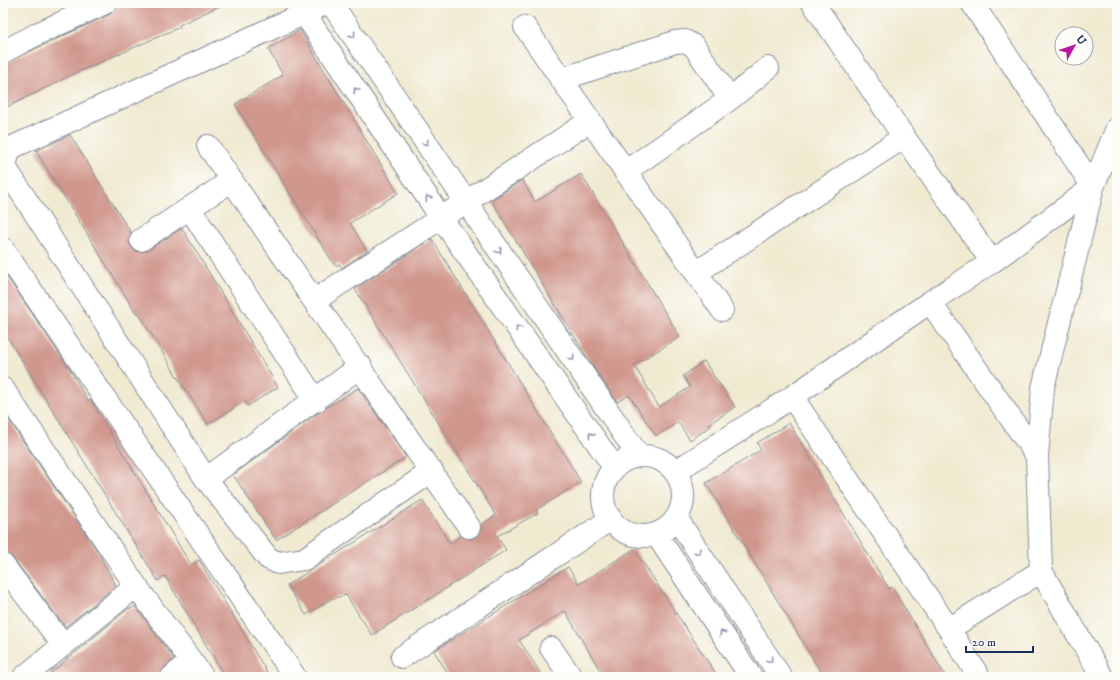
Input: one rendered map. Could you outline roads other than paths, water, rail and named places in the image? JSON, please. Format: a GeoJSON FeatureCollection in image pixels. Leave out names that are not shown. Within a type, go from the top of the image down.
{"type":"FeatureCollection","features":[{"type":"Feature","properties":{"kind":"street"},"geometry":{"type":"LineString","coordinates":[[3,52],[39,33],[105,3]]}},
{"type":"Feature","properties":{"kind":"street"},"geometry":{"type":"LineString","coordinates":[[327,3],[12,147],[9,150],[6,160],[6,167],[206,479],[268,558],[278,563],[304,559],[432,471]]}},
{"type":"Feature","properties":{"kind":"street"},"geometry":{"type":"LineString","coordinates":[[331,3],[638,455]]}},
{"type":"Feature","properties":{"kind":"street"},"geometry":{"type":"LineString","coordinates":[[813,3],[904,138],[992,262]]}},
{"type":"Feature","properties":{"kind":"street"},"geometry":{"type":"LineString","coordinates":[[972,3],[1093,187]]}},
{"type":"Feature","properties":{"kind":"street"},"geometry":{"type":"LineString","coordinates":[[304,13],[442,219],[614,467]]}},
{"type":"Feature","properties":{"kind":"street"},"geometry":{"type":"LineString","coordinates":[[525,26],[722,310]]}},
{"type":"Feature","properties":{"kind":"street"},"geometry":{"type":"LineString","coordinates":[[562,79],[675,42],[685,41],[694,46],[730,99]]}},
{"type":"Feature","properties":{"kind":"street"},"geometry":{"type":"LineString","coordinates":[[625,172],[730,99],[768,68]]}},
{"type":"Feature","properties":{"kind":"street"},"geometry":{"type":"LineString","coordinates":[[315,300],[442,219],[590,121]]}},
{"type":"Feature","properties":{"kind":"street"},"geometry":{"type":"LineString","coordinates":[[1102,677],[1041,571],[1037,456],[1043,388],[1093,187],[1117,128]]}},
{"type":"Feature","properties":{"kind":"street"},"geometry":{"type":"LineString","coordinates":[[696,272],[904,138]]}},
{"type":"Feature","properties":{"kind":"street"},"geometry":{"type":"LineString","coordinates":[[208,146],[361,366],[469,527]]}},
{"type":"Feature","properties":{"kind":"street"},"geometry":{"type":"LineString","coordinates":[[141,240],[231,181]]}},
{"type":"Feature","properties":{"kind":"street"},"geometry":{"type":"LineString","coordinates":[[676,471],[792,397],[930,302],[992,262],[1093,187]]}},
{"type":"Feature","properties":{"kind":"street"},"geometry":{"type":"LineString","coordinates":[[190,209],[316,401]]}},
{"type":"Feature","properties":{"kind":"street"},"geometry":{"type":"LineString","coordinates":[[3,249],[295,677]]}},
{"type":"Feature","properties":{"kind":"street"},"geometry":{"type":"LineString","coordinates":[[930,302],[1037,456]]}},
{"type":"Feature","properties":{"kind":"street"},"geometry":{"type":"LineString","coordinates":[[206,479],[316,401],[361,366]]}},
{"type":"Feature","properties":{"kind":"street"},"geometry":{"type":"LineString","coordinates":[[5,396],[136,586],[197,669],[172,677]]}},
{"type":"Feature","properties":{"kind":"street"},"geometry":{"type":"LineString","coordinates":[[792,397],[949,629],[979,677]]}},
{"type":"Feature","properties":{"kind":"street"},"geometry":{"type":"LineString","coordinates":[[638,455],[653,456],[666,461],[676,471],[682,482],[684,495],[682,508],[677,519],[668,528],[656,534],[644,536],[631,534],[620,528],[611,520],[604,507],[603,492],[606,479],[614,467],[625,459],[638,455]]}},
{"type":"Feature","properties":{"kind":"street"},"geometry":{"type":"LineString","coordinates":[[677,519],[781,677]]}},
{"type":"Feature","properties":{"kind":"street"},"geometry":{"type":"LineString","coordinates":[[402,657],[611,520]]}},
{"type":"Feature","properties":{"kind":"street"},"geometry":{"type":"LineString","coordinates":[[656,534],[751,677]]}},
{"type":"Feature","properties":{"kind":"street"},"geometry":{"type":"LineString","coordinates":[[3,565],[10,589],[63,645]]}},
{"type":"Feature","properties":{"kind":"street"},"geometry":{"type":"LineString","coordinates":[[949,629],[1041,571]]}},
{"type":"Feature","properties":{"kind":"street"},"geometry":{"type":"LineString","coordinates":[[24,677],[136,586]]}},
{"type":"Feature","properties":{"kind":"street"},"geometry":{"type":"LineString","coordinates":[[552,648],[571,677]]}}]}
